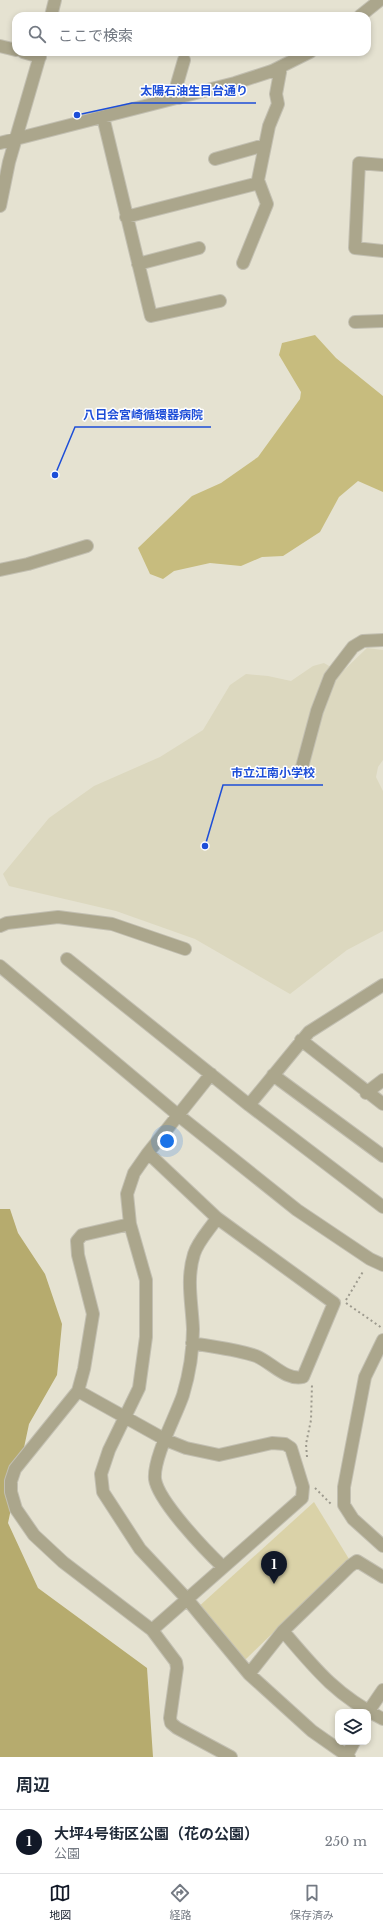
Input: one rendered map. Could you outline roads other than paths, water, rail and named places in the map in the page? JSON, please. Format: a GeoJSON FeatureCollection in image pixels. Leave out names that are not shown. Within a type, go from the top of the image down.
{"type":"FeatureCollection","features":[{"type":"Feature","properties":{"kind":"street"},"geometry":{"type":"LineString","coordinates":[[52,12],[55,0]]}},
{"type":"Feature","properties":{"kind":"street"},"geometry":{"type":"LineString","coordinates":[[365,12],[380,0]]}},
{"type":"Feature","properties":{"kind":"street"},"geometry":{"type":"LineString","coordinates":[[0,46],[12,49]]}},
{"type":"Feature","properties":{"kind":"street"},"geometry":{"type":"LineString","coordinates":[[0,206],[9,162],[40,56]]}},
{"type":"Feature","properties":{"kind":"street"},"geometry":{"type":"LineString","coordinates":[[0,143],[235,83],[281,67],[302,56]]}},
{"type":"Feature","properties":{"kind":"street"},"geometry":{"type":"LineString","coordinates":[[179,98],[177,84],[184,60]]}},
{"type":"Feature","properties":{"kind":"street"},"geometry":{"type":"LineString","coordinates":[[243,263],[267,204],[258,180],[269,126],[278,104],[276,94],[281,67]]}},
{"type":"Feature","properties":{"kind":"street"},"geometry":{"type":"LineString","coordinates":[[103,117],[151,316],[220,301]]}},
{"type":"Feature","properties":{"kind":"street"},"geometry":{"type":"LineString","coordinates":[[215,159],[265,145]]}},
{"type":"Feature","properties":{"kind":"street"},"geometry":{"type":"LineString","coordinates":[[383,165],[359,163],[355,248],[383,250]]}},
{"type":"Feature","properties":{"kind":"street"},"geometry":{"type":"LineString","coordinates":[[126,217],[259,183]]}},
{"type":"Feature","properties":{"kind":"street"},"geometry":{"type":"LineString","coordinates":[[138,264],[199,248]]}},
{"type":"Feature","properties":{"kind":"street"},"geometry":{"type":"LineString","coordinates":[[355,322],[383,321]]}},
{"type":"Feature","properties":{"kind":"street"},"geometry":{"type":"LineString","coordinates":[[0,570],[28,564],[87,546]]}},
{"type":"Feature","properties":{"kind":"street"},"geometry":{"type":"LineString","coordinates":[[302,767],[317,710],[330,677],[353,647],[362,642],[383,640]]}},
{"type":"Feature","properties":{"kind":"street"},"geometry":{"type":"LineString","coordinates":[[0,926],[7,923],[58,917],[112,924],[185,949]]}},
{"type":"Feature","properties":{"kind":"street"},"geometry":{"type":"LineString","coordinates":[[66,959],[249,1105],[383,1207]]}},
{"type":"Feature","properties":{"kind":"street"},"geometry":{"type":"LineString","coordinates":[[0,966],[178,1115],[297,1210],[370,1259],[383,1265]]}},
{"type":"Feature","properties":{"kind":"street"},"geometry":{"type":"LineString","coordinates":[[249,1105],[309,1032],[383,985]]}},
{"type":"Feature","properties":{"kind":"street"},"geometry":{"type":"LineString","coordinates":[[301,1040],[366,1093],[383,1104]]}},
{"type":"Feature","properties":{"kind":"street"},"geometry":{"type":"LineString","coordinates":[[211,1074],[134,1173],[127,1194],[130,1224],[146,1280],[146,1337],[138,1388],[105,1461],[101,1474],[103,1492],[140,1549],[187,1599],[249,1674],[312,1731],[348,1757],[353,1745]]}},
{"type":"Feature","properties":{"kind":"street"},"geometry":{"type":"LineString","coordinates":[[273,1075],[383,1156]]}},
{"type":"Feature","properties":{"kind":"street"},"geometry":{"type":"LineString","coordinates":[[366,1093],[383,1080]]}},
{"type":"Feature","properties":{"kind":"street"},"geometry":{"type":"LineString","coordinates":[[148,1154],[217,1218],[334,1303],[303,1376],[299,1378],[287,1374],[256,1356],[192,1343]]}},
{"type":"Feature","properties":{"kind":"street"},"geometry":{"type":"LineString","coordinates":[[217,1218],[195,1253],[189,1286],[193,1329],[192,1343],[183,1395],[156,1465],[155,1478],[157,1485],[172,1509],[199,1543],[223,1567]]}},
{"type":"Feature","properties":{"kind":"street"},"geometry":{"type":"LineString","coordinates":[[130,1224],[82,1235],[77,1241],[78,1256],[94,1314],[84,1369],[78,1391],[15,1469],[11,1481],[11,1492],[16,1509],[34,1535],[63,1562],[152,1630],[176,1662],[177,1668],[170,1718],[171,1723],[231,1757]]}},
{"type":"Feature","properties":{"kind":"street"},"geometry":{"type":"LineString","coordinates":[[383,1340],[365,1376],[344,1487],[344,1505],[353,1519],[383,1546]]}},
{"type":"Feature","properties":{"kind":"street"},"geometry":{"type":"LineString","coordinates":[[78,1391],[177,1445],[219,1455],[272,1443],[285,1444],[291,1448],[303,1487],[302,1498],[152,1630]]}},
{"type":"Feature","properties":{"kind":"street"},"geometry":{"type":"LineString","coordinates":[[249,1674],[283,1631],[350,1566],[357,1561],[383,1577]]}},
{"type":"Feature","properties":{"kind":"street"},"geometry":{"type":"LineString","coordinates":[[283,1631],[321,1676],[347,1698],[364,1709]]}},
{"type":"Feature","properties":{"kind":"street"},"geometry":{"type":"LineString","coordinates":[[370,1709],[383,1690]]}},
{"type":"Feature","properties":{"kind":"street"},"geometry":{"type":"LineString","coordinates":[[371,1713],[383,1719]]}},
{"type":"Feature","properties":{"kind":"place","name":"太陽石油生目台通り"},"geometry":{"type":"Point","coordinates":[77,115]}},
{"type":"Feature","properties":{"kind":"place","name":"八日会宮崎循環器病院"},"geometry":{"type":"Point","coordinates":[55,475]}},
{"type":"Feature","properties":{"kind":"place","name":"市立江南小学校"},"geometry":{"type":"Point","coordinates":[205,846]}},
{"type":"Feature","properties":{"kind":"place","name":"大坪4号街区公園（花の公園）"},"geometry":{"type":"Point","coordinates":[274,1584]}}]}
